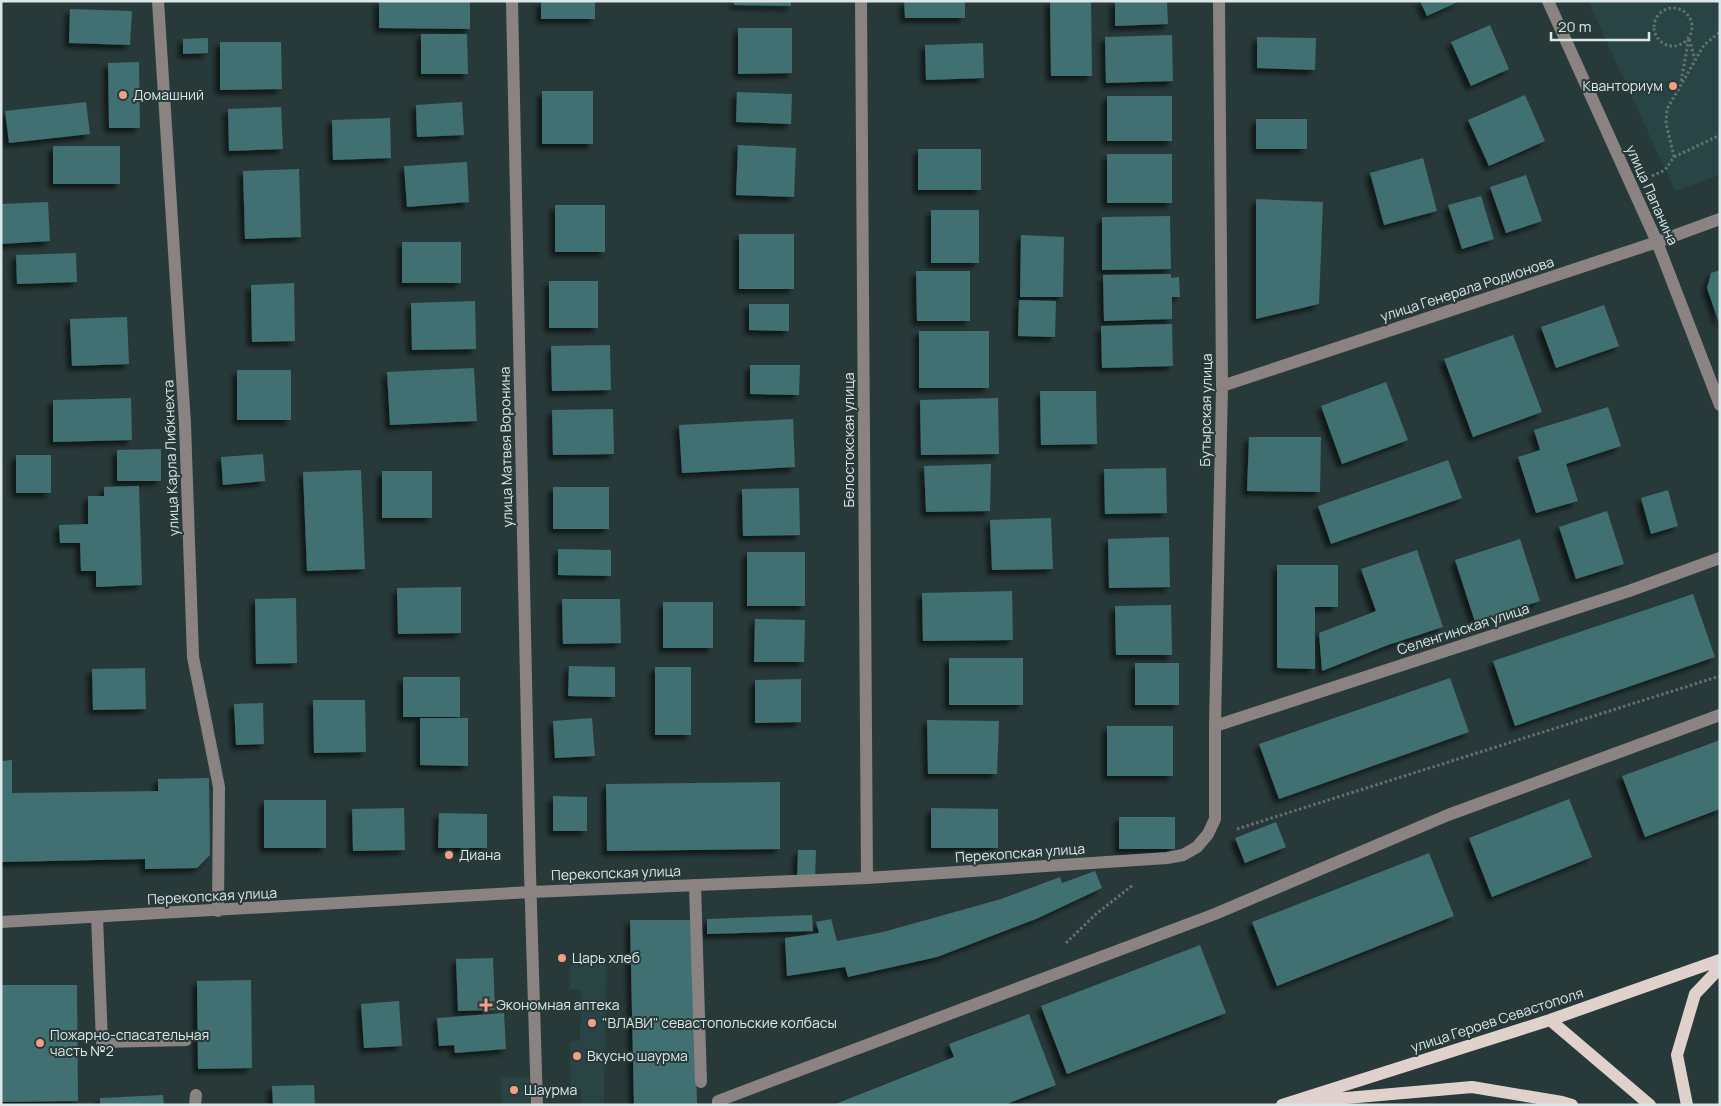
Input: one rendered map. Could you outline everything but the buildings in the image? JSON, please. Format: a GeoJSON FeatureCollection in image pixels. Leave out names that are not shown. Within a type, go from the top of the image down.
{"type":"FeatureCollection","features":[{"type":"Feature","properties":{"kind":"main road","name":"улица Героев Севастополя"},"geometry":{"type":"LineString","coordinates":[[1285,1104],[1550,1020],[1720,960]]}},
{"type":"Feature","properties":{"kind":"main road"},"geometry":{"type":"LineString","coordinates":[[1687,1105],[1677,1055],[1695,994],[1720,968]]}},
{"type":"Feature","properties":{"kind":"main road"},"geometry":{"type":"LineString","coordinates":[[1550,1020],[1650,1105]]}},
{"type":"Feature","properties":{"kind":"main road"},"geometry":{"type":"LineString","coordinates":[[1285,1104],[1472,1087],[1572,1105]]}},
{"type":"Feature","properties":{"kind":"street","name":"улица Карла Либкнехта"},"geometry":{"type":"LineString","coordinates":[[158,1],[185,424],[193,657],[219,787],[218,911]]}},
{"type":"Feature","properties":{"kind":"street","name":"улица Матвея Воронина"},"geometry":{"type":"LineString","coordinates":[[512,1],[537,1105]]}},
{"type":"Feature","properties":{"kind":"street","name":"Белостокская улица"},"geometry":{"type":"LineString","coordinates":[[861,1],[867,878]]}},
{"type":"Feature","properties":{"kind":"street","name":"Бутырская улица"},"geometry":{"type":"LineString","coordinates":[[1215,819],[1215,726],[1222,386],[1218,1]]}},
{"type":"Feature","properties":{"kind":"street","name":"улица Папанина"},"geometry":{"type":"LineString","coordinates":[[1548,1],[1657,242],[1720,405]]}},
{"type":"Feature","properties":{"kind":"street","name":"улица Генерала Родионова"},"geometry":{"type":"LineString","coordinates":[[1222,386],[1657,242],[1720,219]]}},
{"type":"Feature","properties":{"kind":"street","name":"Селенгинская улица"},"geometry":{"type":"LineString","coordinates":[[1215,726],[1629,592],[1720,558]]}},
{"type":"Feature","properties":{"kind":"street"},"geometry":{"type":"LineString","coordinates":[[718,1105],[718,1101],[1215,914],[1448,815],[1720,715]]}},
{"type":"Feature","properties":{"kind":"street","name":"Перекопская улица"},"geometry":{"type":"LineString","coordinates":[[1,922],[531,892],[867,878],[1167,858],[1183,855],[1197,847],[1208,834],[1215,819]]}},
{"type":"Feature","properties":{"kind":"street"},"geometry":{"type":"LineString","coordinates":[[695,885],[701,1082]]}},
{"type":"Feature","properties":{"kind":"street"},"geometry":{"type":"LineString","coordinates":[[97,918],[102,1042],[186,1040]]}},
{"type":"Feature","properties":{"kind":"path"},"geometry":{"type":"LineString","coordinates":[[1681,85],[1689,38],[1693,26],[1688,14],[1677,8],[1664,10],[1659,14],[1654,25],[1654,32],[1661,42],[1673,47],[1685,43],[1689,38]]}},
{"type":"Feature","properties":{"kind":"path"},"geometry":{"type":"LineString","coordinates":[[1674,157],[1666,123],[1667,109],[1704,45],[1720,32]]}},
{"type":"Feature","properties":{"kind":"path"},"geometry":{"type":"LineString","coordinates":[[1689,38],[1695,60]]}},
{"type":"Feature","properties":{"kind":"path"},"geometry":{"type":"LineString","coordinates":[[1645,180],[1665,170],[1674,157],[1720,135]]}},
{"type":"Feature","properties":{"kind":"path"},"geometry":{"type":"LineString","coordinates":[[1203,840],[1720,676]]}},
{"type":"Feature","properties":{"kind":"shaded area","name":"Кванториум"},"geometry":{"type":"Polygon","coordinates":[[[1588,1],[1720,1],[1720,175],[1675,191],[1588,1]]]}},
{"type":"Feature","properties":{"kind":"shaded area"},"geometry":{"type":"Polygon","coordinates":[[[570,963],[606,964],[604,1105],[581,1105],[581,1090],[570,1090],[571,1041],[580,1041],[581,990],[570,989],[570,963]]]}},
{"type":"Feature","properties":{"kind":"shaded area"},"geometry":{"type":"Polygon","coordinates":[[[501,1077],[529,1077],[530,1105],[502,1105],[501,1077]]]}},
{"type":"Feature","properties":{"kind":"place","name":"Кванториум"},"geometry":{"type":"Point","coordinates":[1673,86]}},
{"type":"Feature","properties":{"kind":"place","name":"Домашний"},"geometry":{"type":"Point","coordinates":[123,95]}},
{"type":"Feature","properties":{"kind":"place","name":"Диана"},"geometry":{"type":"Point","coordinates":[449,855]}},
{"type":"Feature","properties":{"kind":"place","name":"Царь хлеб"},"geometry":{"type":"Point","coordinates":[562,958]}},
{"type":"Feature","properties":{"kind":"place","name":"Экономная аптека"},"geometry":{"type":"Point","coordinates":[486,1005]}},
{"type":"Feature","properties":{"kind":"place","name":"\"ВЛАВИ\" севастопольские колбасы"},"geometry":{"type":"Point","coordinates":[592,1023]}},
{"type":"Feature","properties":{"kind":"place","name":"Пожарно-спасательная часть №2"},"geometry":{"type":"Point","coordinates":[40,1043]}},
{"type":"Feature","properties":{"kind":"place","name":"Вкусно шаурма"},"geometry":{"type":"Point","coordinates":[577,1056]}},
{"type":"Feature","properties":{"kind":"place","name":"Шаурма"},"geometry":{"type":"Point","coordinates":[514,1090]}}]}
